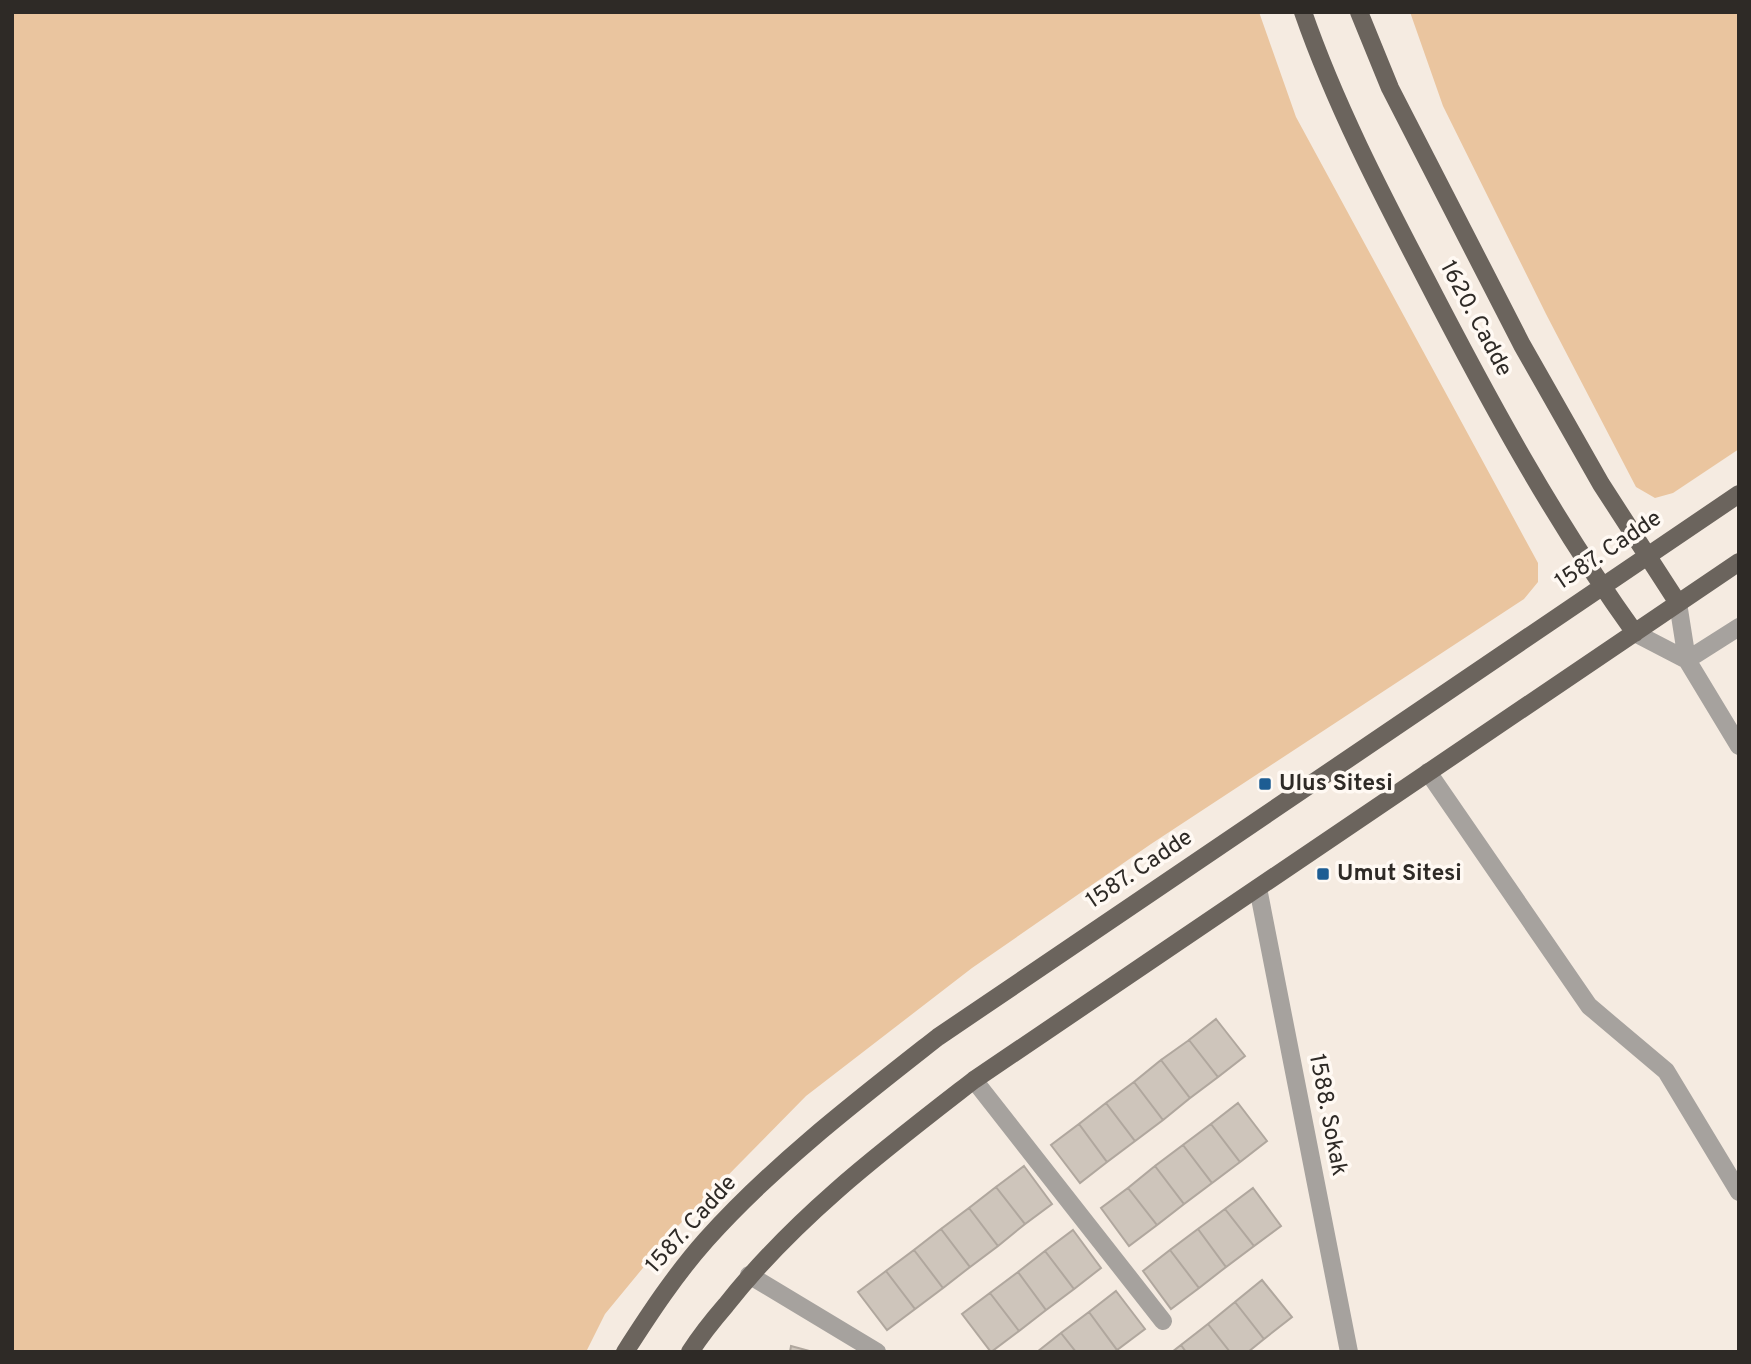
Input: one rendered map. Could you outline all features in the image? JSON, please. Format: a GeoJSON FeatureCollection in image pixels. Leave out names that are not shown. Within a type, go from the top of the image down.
{"type":"FeatureCollection","features":[{"type":"Feature","properties":{"kind":"main road","name":"1620. Cadde"},"geometry":{"type":"LineString","coordinates":[[1303,12],[1344,116],[1469,363],[1556,517],[1635,633]]}},
{"type":"Feature","properties":{"kind":"main road","name":"1620. Cadde"},"geometry":{"type":"LineString","coordinates":[[1359,12],[1390,88],[1522,345],[1601,485],[1678,603]]}},
{"type":"Feature","properties":{"kind":"main road","name":"1587. Cadde"},"geometry":{"type":"LineString","coordinates":[[625,1352],[662,1296],[706,1240],[847,1108],[938,1037],[1739,494]]}},
{"type":"Feature","properties":{"kind":"main road"},"geometry":{"type":"LineString","coordinates":[[690,1352],[749,1275],[807,1215],[874,1157],[974,1080],[1739,562]]}},
{"type":"Feature","properties":{"kind":"street"},"geometry":{"type":"LineString","coordinates":[[1678,603],[1687,660],[1739,746]]}},
{"type":"Feature","properties":{"kind":"street"},"geometry":{"type":"LineString","coordinates":[[1687,660],[1737,632]]}},
{"type":"Feature","properties":{"kind":"street"},"geometry":{"type":"LineString","coordinates":[[1635,633],[1687,660]]}},
{"type":"Feature","properties":{"kind":"street"},"geometry":{"type":"LineString","coordinates":[[1428,772],[1589,1006],[1665,1071],[1739,1192]]}},
{"type":"Feature","properties":{"kind":"street","name":"1588. Sokak"},"geometry":{"type":"LineString","coordinates":[[1258,888],[1349,1352]]}},
{"type":"Feature","properties":{"kind":"street"},"geometry":{"type":"LineString","coordinates":[[974,1080],[1163,1321]]}},
{"type":"Feature","properties":{"kind":"street"},"geometry":{"type":"LineString","coordinates":[[749,1275],[877,1352]]}},
{"type":"Feature","properties":{"kind":"shaded area"},"geometry":{"type":"Polygon","coordinates":[[[12,12],[1259,12],[1296,117],[1538,563],[1538,582],[1524,599],[1151,844],[972,968],[806,1096],[675,1229],[605,1314],[586,1352],[12,1352],[12,12]]]}},
{"type":"Feature","properties":{"kind":"shaded area"},"geometry":{"type":"Polygon","coordinates":[[[1410,12],[1739,12],[1739,449],[1673,493],[1655,498],[1636,487],[1546,314],[1443,106],[1410,12]]]}},
{"type":"Feature","properties":{"kind":"building"},"geometry":{"type":"Polygon","coordinates":[[[1216,1019],[1245,1056],[1218,1077],[1189,1040],[1216,1019]]]}},
{"type":"Feature","properties":{"kind":"building"},"geometry":{"type":"Polygon","coordinates":[[[1189,1040],[1218,1077],[1190,1098],[1161,1060],[1189,1040]]]}},
{"type":"Feature","properties":{"kind":"building"},"geometry":{"type":"Polygon","coordinates":[[[1161,1060],[1190,1098],[1163,1120],[1134,1082],[1161,1060]]]}},
{"type":"Feature","properties":{"kind":"building"},"geometry":{"type":"Polygon","coordinates":[[[1134,1082],[1163,1120],[1135,1141],[1106,1103],[1134,1082]]]}},
{"type":"Feature","properties":{"kind":"building"},"geometry":{"type":"Polygon","coordinates":[[[1106,1103],[1135,1141],[1107,1162],[1079,1124],[1106,1103]]]}},
{"type":"Feature","properties":{"kind":"building"},"geometry":{"type":"Polygon","coordinates":[[[1238,1103],[1267,1141],[1240,1162],[1211,1124],[1238,1103]]]}},
{"type":"Feature","properties":{"kind":"building"},"geometry":{"type":"Polygon","coordinates":[[[1079,1124],[1107,1162],[1080,1183],[1051,1145],[1079,1124]]]}},
{"type":"Feature","properties":{"kind":"building"},"geometry":{"type":"Polygon","coordinates":[[[1211,1124],[1240,1162],[1212,1183],[1183,1145],[1211,1124]]]}},
{"type":"Feature","properties":{"kind":"building"},"geometry":{"type":"Polygon","coordinates":[[[1183,1145],[1212,1183],[1184,1204],[1155,1166],[1183,1145]]]}},
{"type":"Feature","properties":{"kind":"building"},"geometry":{"type":"Polygon","coordinates":[[[1024,1166],[1052,1204],[1025,1224],[996,1187],[1024,1166]]]}},
{"type":"Feature","properties":{"kind":"building"},"geometry":{"type":"Polygon","coordinates":[[[1155,1166],[1184,1204],[1157,1225],[1128,1188],[1155,1166]]]}},
{"type":"Feature","properties":{"kind":"building"},"geometry":{"type":"Polygon","coordinates":[[[996,1187],[1025,1224],[998,1246],[969,1208],[996,1187]]]}},
{"type":"Feature","properties":{"kind":"building"},"geometry":{"type":"Polygon","coordinates":[[[1128,1188],[1157,1225],[1129,1246],[1101,1208],[1128,1188]]]}},
{"type":"Feature","properties":{"kind":"building"},"geometry":{"type":"Polygon","coordinates":[[[1253,1188],[1281,1226],[1254,1246],[1225,1209],[1253,1188]]]}},
{"type":"Feature","properties":{"kind":"building"},"geometry":{"type":"Polygon","coordinates":[[[969,1208],[998,1246],[970,1267],[941,1229],[969,1208]]]}},
{"type":"Feature","properties":{"kind":"building"},"geometry":{"type":"Polygon","coordinates":[[[1225,1209],[1254,1246],[1226,1267],[1198,1229],[1225,1209]]]}},
{"type":"Feature","properties":{"kind":"building"},"geometry":{"type":"Polygon","coordinates":[[[941,1229],[970,1267],[943,1288],[914,1250],[941,1229]]]}},
{"type":"Feature","properties":{"kind":"building"},"geometry":{"type":"Polygon","coordinates":[[[1198,1229],[1226,1267],[1199,1288],[1170,1250],[1198,1229]]]}},
{"type":"Feature","properties":{"kind":"building"},"geometry":{"type":"Polygon","coordinates":[[[1073,1230],[1101,1268],[1074,1289],[1045,1251],[1073,1230]]]}},
{"type":"Feature","properties":{"kind":"building"},"geometry":{"type":"Polygon","coordinates":[[[914,1250],[943,1288],[915,1309],[886,1271],[914,1250]]]}},
{"type":"Feature","properties":{"kind":"building"},"geometry":{"type":"Polygon","coordinates":[[[1170,1250],[1199,1288],[1171,1309],[1143,1271],[1170,1250]]]}},
{"type":"Feature","properties":{"kind":"building"},"geometry":{"type":"Polygon","coordinates":[[[1045,1251],[1074,1289],[1046,1310],[1018,1272],[1045,1251]]]}},
{"type":"Feature","properties":{"kind":"building"},"geometry":{"type":"Polygon","coordinates":[[[886,1271],[915,1309],[887,1330],[858,1292],[886,1271]]]}},
{"type":"Feature","properties":{"kind":"building"},"geometry":{"type":"Polygon","coordinates":[[[1018,1272],[1046,1310],[1019,1331],[990,1293],[1018,1272]]]}},
{"type":"Feature","properties":{"kind":"building"},"geometry":{"type":"Polygon","coordinates":[[[1262,1280],[1292,1317],[1264,1339],[1235,1302],[1262,1280]]]}},
{"type":"Feature","properties":{"kind":"building"},"geometry":{"type":"Polygon","coordinates":[[[1116,1291],[1145,1329],[1117,1350],[1089,1312],[1116,1291]]]}},
{"type":"Feature","properties":{"kind":"building"},"geometry":{"type":"Polygon","coordinates":[[[990,1293],[1019,1331],[991,1352],[962,1314],[990,1293]]]}},
{"type":"Feature","properties":{"kind":"building"},"geometry":{"type":"Polygon","coordinates":[[[1235,1302],[1264,1339],[1248,1352],[1230,1352],[1208,1324],[1235,1302]]]}},
{"type":"Feature","properties":{"kind":"building"},"geometry":{"type":"Polygon","coordinates":[[[1089,1312],[1117,1350],[1115,1352],[1076,1352],[1061,1333],[1089,1312]]]}},
{"type":"Feature","properties":{"kind":"building"},"geometry":{"type":"Polygon","coordinates":[[[1208,1324],[1230,1352],[1186,1352],[1181,1345],[1208,1324]]]}},
{"type":"Feature","properties":{"kind":"building"},"geometry":{"type":"Polygon","coordinates":[[[1061,1333],[1076,1352],[1037,1352],[1061,1333]]]}},
{"type":"Feature","properties":{"kind":"building"},"geometry":{"type":"Polygon","coordinates":[[[1181,1345],[1186,1352],[1172,1352],[1181,1345]]]}},
{"type":"Feature","properties":{"kind":"building"},"geometry":{"type":"Polygon","coordinates":[[[791,1346],[813,1352],[790,1352],[791,1346]]]}},
{"type":"Feature","properties":{"kind":"place","name":"Ulus Sitesi"},"geometry":{"type":"Point","coordinates":[1265,784]}},
{"type":"Feature","properties":{"kind":"place","name":"Umut Sitesi"},"geometry":{"type":"Point","coordinates":[1323,874]}}]}
